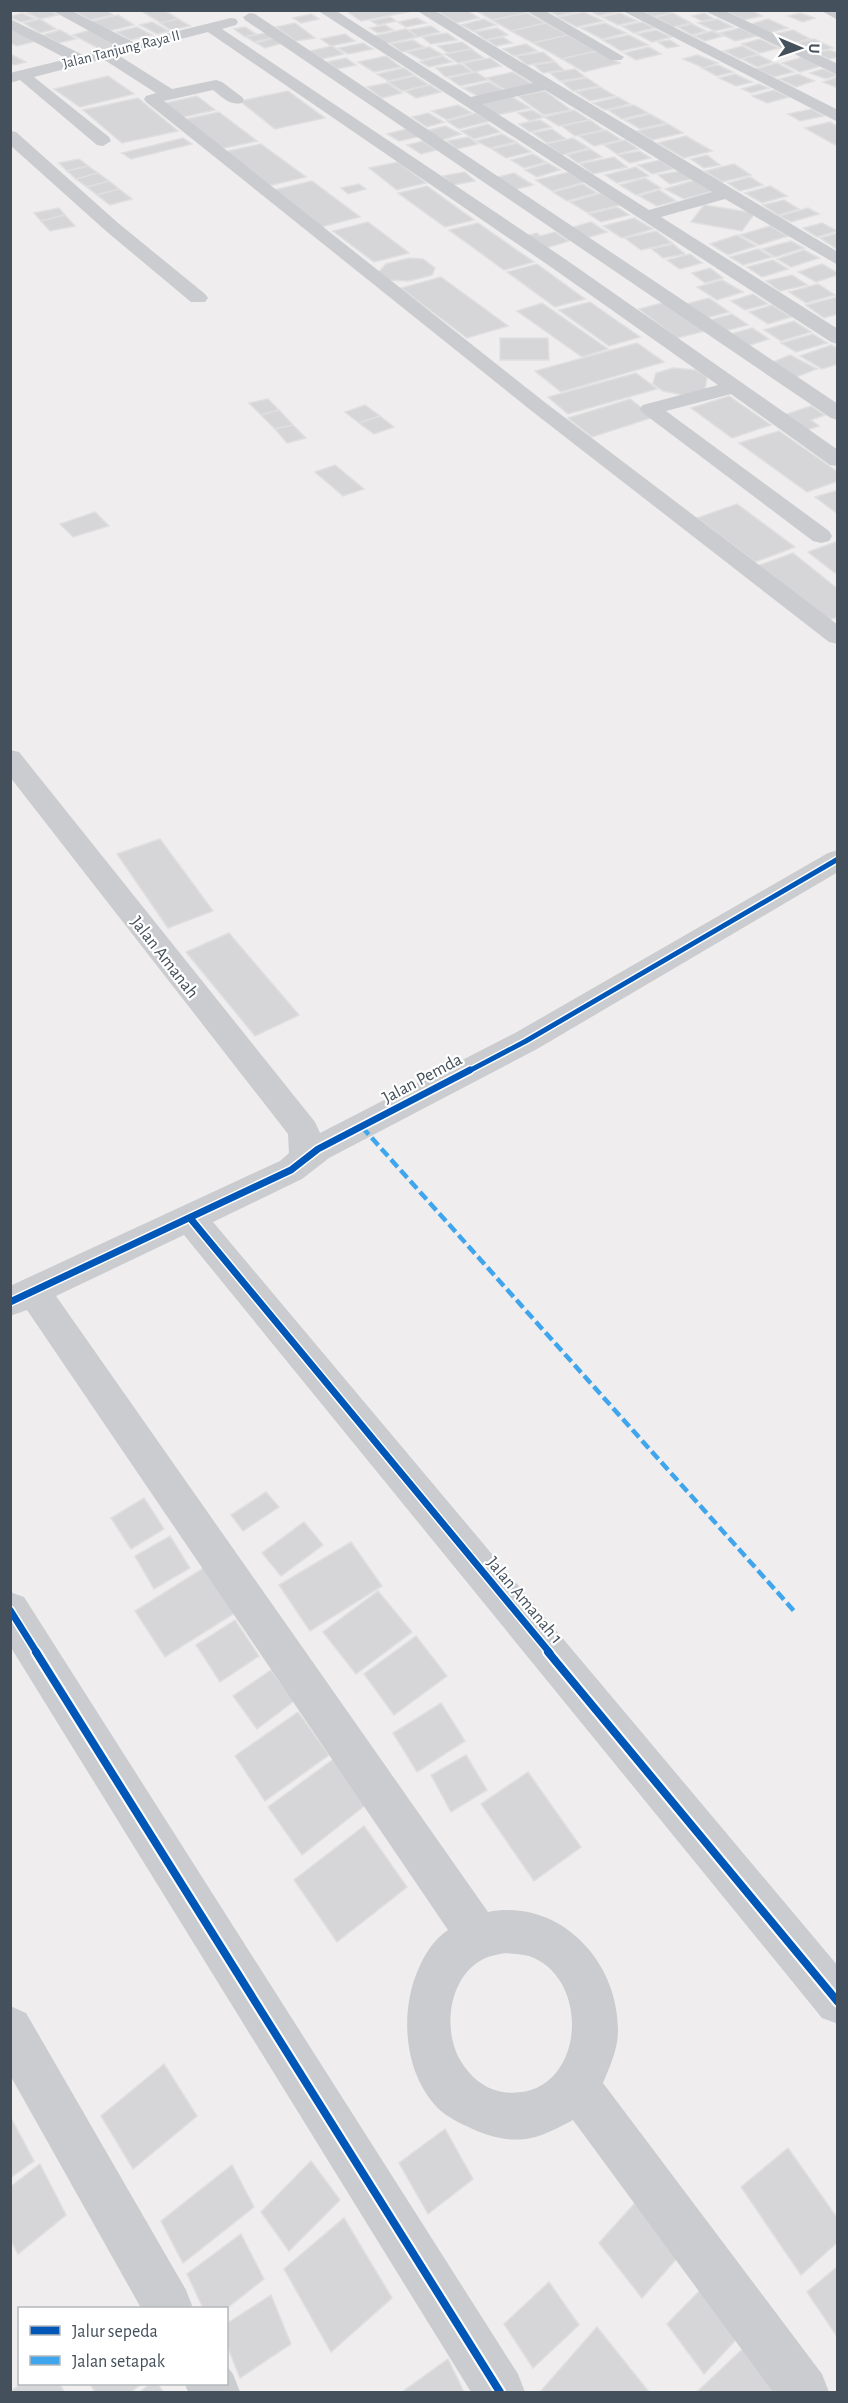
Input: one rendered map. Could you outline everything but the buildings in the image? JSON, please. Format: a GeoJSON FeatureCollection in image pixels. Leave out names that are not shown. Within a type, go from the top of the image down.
{"type":"FeatureCollection","features":[{"type":"Feature","properties":{"kind":"street"},"geometry":{"type":"LineString","coordinates":[[58,10],[128,46]]}},
{"type":"Feature","properties":{"kind":"street"},"geometry":{"type":"LineString","coordinates":[[324,10],[837,339]]}},
{"type":"Feature","properties":{"kind":"street"},"geometry":{"type":"LineString","coordinates":[[423,10],[837,260]]}},
{"type":"Feature","properties":{"kind":"street"},"geometry":{"type":"LineString","coordinates":[[532,10],[616,57]]}},
{"type":"Feature","properties":{"kind":"street"},"geometry":{"type":"LineString","coordinates":[[628,10],[837,117]]}},
{"type":"Feature","properties":{"kind":"street"},"geometry":{"type":"LineString","coordinates":[[710,10],[837,70]]}},
{"type":"Feature","properties":{"kind":"street"},"geometry":{"type":"LineString","coordinates":[[826,10],[837,16]]}},
{"type":"Feature","properties":{"kind":"street","name":"Jalan Tanjung Raya II"},"geometry":{"type":"LineString","coordinates":[[16,76],[257,15],[837,414]]}},
{"type":"Feature","properties":{"kind":"street"},"geometry":{"type":"LineString","coordinates":[[184,20],[205,28],[277,72],[558,263],[837,459]]}},
{"type":"Feature","properties":{"kind":"street"},"geometry":{"type":"LineString","coordinates":[[10,23],[79,59]]}},
{"type":"Feature","properties":{"kind":"street"},"geometry":{"type":"LineString","coordinates":[[27,48],[45,53],[62,64]]}},
{"type":"Feature","properties":{"kind":"street"},"geometry":{"type":"LineString","coordinates":[[104,53],[169,94]]}},
{"type":"Feature","properties":{"kind":"street"},"geometry":{"type":"LineString","coordinates":[[256,76],[277,72]]}},
{"type":"Feature","properties":{"kind":"street"},"geometry":{"type":"LineString","coordinates":[[16,76],[103,141]]}},
{"type":"Feature","properties":{"kind":"street"},"geometry":{"type":"LineString","coordinates":[[236,80],[152,99],[540,408],[837,637]]}},
{"type":"Feature","properties":{"kind":"street"},"geometry":{"type":"LineString","coordinates":[[216,85],[236,100]]}},
{"type":"Feature","properties":{"kind":"street"},"geometry":{"type":"LineString","coordinates":[[468,102],[546,85]]}},
{"type":"Feature","properties":{"kind":"street"},"geometry":{"type":"LineString","coordinates":[[10,136],[112,227],[198,298]]}},
{"type":"Feature","properties":{"kind":"street"},"geometry":{"type":"LineString","coordinates":[[646,216],[727,193]]}},
{"type":"Feature","properties":{"kind":"street"},"geometry":{"type":"LineString","coordinates":[[735,387],[650,409],[821,536]]}},
{"type":"Feature","properties":{"kind":"street","name":"Jalan Amanah"},"geometry":{"type":"LineString","coordinates":[[10,758],[304,1131],[306,1160]]}},
{"type":"Feature","properties":{"kind":"street","name":"Jalan Pemda"},"geometry":{"type":"LineString","coordinates":[[22,1296],[291,1170],[318,1149],[526,1041],[837,859]]}},
{"type":"Feature","properties":{"kind":"street","name":"Jalan Amanah 1"},"geometry":{"type":"LineString","coordinates":[[190,1218],[837,2002]]}},
{"type":"Feature","properties":{"kind":"street"},"geometry":{"type":"LineString","coordinates":[[22,1296],[479,1937]]}},
{"type":"Feature","properties":{"kind":"street"},"geometry":{"type":"LineString","coordinates":[[10,1610],[500,2392]]}},
{"type":"Feature","properties":{"kind":"street"},"geometry":{"type":"LineString","coordinates":[[506,1931],[534,1935],[559,1949],[580,1970],[592,1999],[596,2029],[591,2060],[577,2087],[555,2106],[528,2116],[500,2116],[473,2106],[451,2087],[435,2061],[428,2031],[429,2002],[439,1975],[456,1952],[479,1937],[506,1931]]}},
{"type":"Feature","properties":{"kind":"street"},"geometry":{"type":"LineString","coordinates":[[10,2029],[167,2307]]}},
{"type":"Feature","properties":{"kind":"street"},"geometry":{"type":"LineString","coordinates":[[577,2087],[804,2392]]}},
{"type":"Feature","properties":{"kind":"marked path"},"geometry":{"type":"LineString","coordinates":[[362,1127],[795,1612]]}},
{"type":"Feature","properties":{"kind":"cycle path"},"geometry":{"type":"LineString","coordinates":[[10,1302],[291,1170],[318,1149],[526,1041],[838,859]]}},
{"type":"Feature","properties":{"kind":"cycle path"},"geometry":{"type":"LineString","coordinates":[[190,1218],[838,2002]]}},
{"type":"Feature","properties":{"kind":"cycle path"},"geometry":{"type":"LineString","coordinates":[[10,1610],[500,2392]]}}]}
